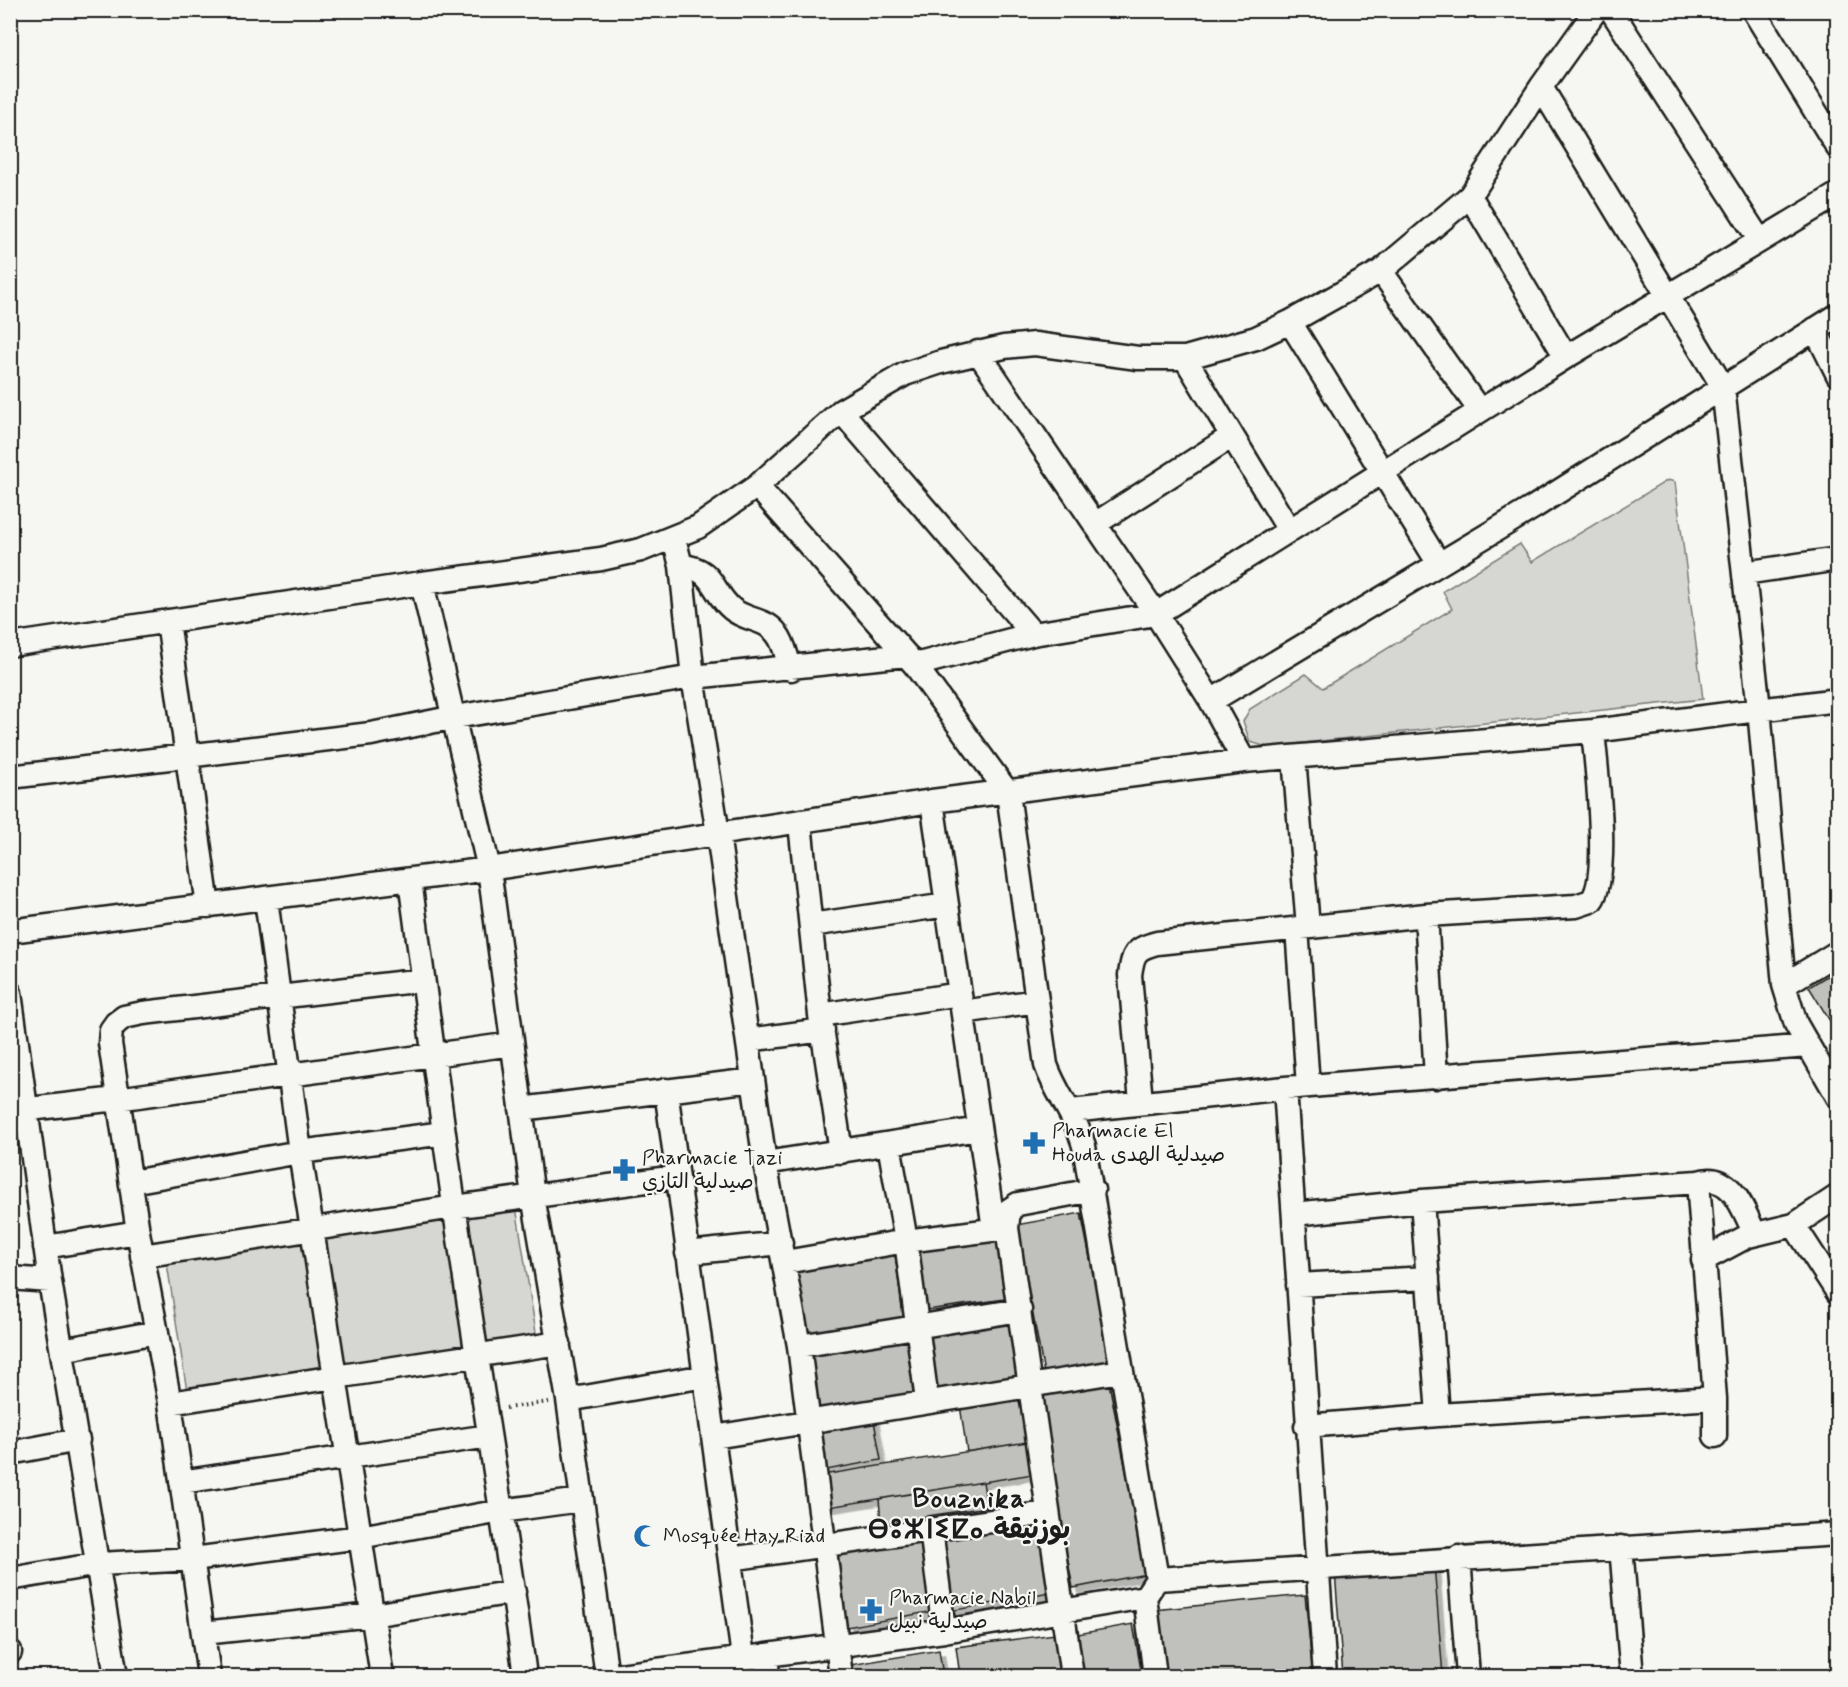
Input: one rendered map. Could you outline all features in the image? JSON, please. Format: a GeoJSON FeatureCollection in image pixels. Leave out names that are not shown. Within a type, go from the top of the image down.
{"type":"FeatureCollection","features":[{"type":"Feature","properties":{"kind":"street"},"geometry":{"type":"LineString","coordinates":[[10,645],[422,583],[601,559],[674,538],[723,512],[757,486],[841,411],[905,374],[978,352],[1035,344],[1138,358],[1185,358],[1256,338],[1290,322],[1381,271],[1470,196],[1541,87],[1596,10]]}},
{"type":"Feature","properties":{"kind":"street"},"geometry":{"type":"LineString","coordinates":[[1611,10],[1759,239]]}},
{"type":"Feature","properties":{"kind":"street"},"geometry":{"type":"LineString","coordinates":[[1753,10],[1836,140]]}},
{"type":"Feature","properties":{"kind":"street"},"geometry":{"type":"LineString","coordinates":[[1541,87],[1723,387],[1759,709],[1784,985],[1796,1024],[1838,1097]]}},
{"type":"Feature","properties":{"kind":"street"},"geometry":{"type":"LineString","coordinates":[[10,777],[371,734],[455,717],[693,677],[911,660],[1033,634],[1156,614],[1566,357],[1759,239],[1838,194]]}},
{"type":"Feature","properties":{"kind":"street"},"geometry":{"type":"LineString","coordinates":[[1470,196],[1566,357]]}},
{"type":"Feature","properties":{"kind":"street"},"geometry":{"type":"LineString","coordinates":[[1381,271],[1480,411]]}},
{"type":"Feature","properties":{"kind":"street"},"geometry":{"type":"LineString","coordinates":[[1211,701],[1544,501],[1838,315]]}},
{"type":"Feature","properties":{"kind":"street"},"geometry":{"type":"LineString","coordinates":[[1290,322],[1439,564]]}},
{"type":"Feature","properties":{"kind":"street"},"geometry":{"type":"LineString","coordinates":[[1815,329],[1838,375]]}},
{"type":"Feature","properties":{"kind":"street"},"geometry":{"type":"LineString","coordinates":[[978,352],[1156,614],[1211,701],[1244,761]]}},
{"type":"Feature","properties":{"kind":"street"},"geometry":{"type":"LineString","coordinates":[[1185,358],[1289,530]]}},
{"type":"Feature","properties":{"kind":"street"},"geometry":{"type":"LineString","coordinates":[[841,411],[1033,634]]}},
{"type":"Feature","properties":{"kind":"street"},"geometry":{"type":"LineString","coordinates":[[1095,524],[1232,436]]}},
{"type":"Feature","properties":{"kind":"street"},"geometry":{"type":"LineString","coordinates":[[757,486],[911,660],[1008,793],[1046,1065],[1053,1086],[1071,1111],[1084,1146],[1093,1190],[1151,1588],[1155,1677]]}},
{"type":"Feature","properties":{"kind":"street"},"geometry":{"type":"LineString","coordinates":[[674,538],[681,566],[693,677],[765,1163],[799,1346],[826,1544],[841,1677]]}},
{"type":"Feature","properties":{"kind":"street"},"geometry":{"type":"LineString","coordinates":[[1744,573],[1838,559]]}},
{"type":"Feature","properties":{"kind":"street"},"geometry":{"type":"LineString","coordinates":[[681,566],[694,567],[705,573],[725,602],[739,614],[770,626],[778,635],[791,669]]}},
{"type":"Feature","properties":{"kind":"street"},"geometry":{"type":"LineString","coordinates":[[422,583],[489,869],[533,1196],[568,1400],[607,1677]]}},
{"type":"Feature","properties":{"kind":"street"},"geometry":{"type":"LineString","coordinates":[[168,621],[189,757],[208,906]]}},
{"type":"Feature","properties":{"kind":"street"},"geometry":{"type":"LineString","coordinates":[[10,931],[410,880],[800,823],[932,801],[1244,761],[1593,731],[1838,700]]}},
{"type":"Feature","properties":{"kind":"street"},"geometry":{"type":"LineString","coordinates":[[1141,1102],[1130,975],[1132,961],[1137,950],[1157,943],[1426,915],[1576,906],[1591,901],[1598,887],[1601,856],[1593,731]]}},
{"type":"Feature","properties":{"kind":"street"},"geometry":{"type":"LineString","coordinates":[[1294,757],[1308,1086]]}},
{"type":"Feature","properties":{"kind":"street"},"geometry":{"type":"LineString","coordinates":[[932,801],[978,1129],[1020,1310],[1072,1677]]}},
{"type":"Feature","properties":{"kind":"street"},"geometry":{"type":"LineString","coordinates":[[800,823],[822,1022],[841,1152]]}},
{"type":"Feature","properties":{"kind":"street"},"geometry":{"type":"LineString","coordinates":[[410,880],[454,1207],[476,1354],[487,1410],[525,1677]]}},
{"type":"Feature","properties":{"kind":"street"},"geometry":{"type":"LineString","coordinates":[[266,899],[300,1152],[382,1677]]}},
{"type":"Feature","properties":{"kind":"street"},"geometry":{"type":"LineString","coordinates":[[811,925],[947,905]]}},
{"type":"Feature","properties":{"kind":"street"},"geometry":{"type":"LineString","coordinates":[[1426,915],[1436,1077]]}},
{"type":"Feature","properties":{"kind":"street"},"geometry":{"type":"LineString","coordinates":[[1784,985],[1838,952]]}},
{"type":"Feature","properties":{"kind":"street"},"geometry":{"type":"LineString","coordinates":[[209,1677],[170,1402],[142,1256],[117,1099],[110,1042],[111,1030],[124,1017],[423,980]]}},
{"type":"Feature","properties":{"kind":"street"},"geometry":{"type":"LineString","coordinates":[[10,993],[18,1110],[45,1247],[116,1677]]}},
{"type":"Feature","properties":{"kind":"street"},"geometry":{"type":"LineString","coordinates":[[748,1040],[822,1022],[962,1003],[1036,1001]]}},
{"type":"Feature","properties":{"kind":"street"},"geometry":{"type":"LineString","coordinates":[[18,1110],[117,1099],[512,1044]]}},
{"type":"Feature","properties":{"kind":"street"},"geometry":{"type":"LineString","coordinates":[[1071,1111],[1285,1088],[1808,1046]]}},
{"type":"Feature","properties":{"kind":"street"},"geometry":{"type":"LineString","coordinates":[[521,1109],[753,1080]]}},
{"type":"Feature","properties":{"kind":"street"},"geometry":{"type":"LineString","coordinates":[[1285,1088],[1306,1426],[1325,1677]]}},
{"type":"Feature","properties":{"kind":"street"},"geometry":{"type":"LineString","coordinates":[[666,1090],[743,1657]]}},
{"type":"Feature","properties":{"kind":"street"},"geometry":{"type":"LineString","coordinates":[[765,1163],[978,1129]]}},
{"type":"Feature","properties":{"kind":"street"},"geometry":{"type":"LineString","coordinates":[[131,1182],[300,1152],[444,1132]]}},
{"type":"Feature","properties":{"kind":"street"},"geometry":{"type":"LineString","coordinates":[[890,1144],[906,1241],[927,1401]]}},
{"type":"Feature","properties":{"kind":"street"},"geometry":{"type":"LineString","coordinates":[[142,1256],[454,1207],[676,1177]]}},
{"type":"Feature","properties":{"kind":"street"},"geometry":{"type":"LineString","coordinates":[[1293,1214],[1422,1201],[1698,1182],[1712,1179],[1730,1189],[1755,1234]]}},
{"type":"Feature","properties":{"kind":"street"},"geometry":{"type":"LineString","coordinates":[[1698,1182],[1715,1398],[1715,1436]]}},
{"type":"Feature","properties":{"kind":"street"},"geometry":{"type":"LineString","coordinates":[[1000,1228],[1009,1210],[1018,1204],[1093,1190]]}},
{"type":"Feature","properties":{"kind":"street"},"geometry":{"type":"LineString","coordinates":[[1703,1260],[1755,1234],[1794,1225],[1838,1196]]}},
{"type":"Feature","properties":{"kind":"street"},"geometry":{"type":"LineString","coordinates":[[1422,1201],[1438,1415]]}},
{"type":"Feature","properties":{"kind":"street"},"geometry":{"type":"LineString","coordinates":[[1794,1225],[1838,1293]]}},
{"type":"Feature","properties":{"kind":"street"},"geometry":{"type":"LineString","coordinates":[[687,1253],[783,1252],[906,1241],[1000,1228]]}},
{"type":"Feature","properties":{"kind":"street"},"geometry":{"type":"LineString","coordinates":[[45,1247],[138,1232]]}},
{"type":"Feature","properties":{"kind":"street"},"geometry":{"type":"LineString","coordinates":[[10,1278],[50,1281]]}},
{"type":"Feature","properties":{"kind":"street"},"geometry":{"type":"LineString","coordinates":[[1298,1286],[1428,1278]]}},
{"type":"Feature","properties":{"kind":"street"},"geometry":{"type":"LineString","coordinates":[[799,1346],[1020,1310]]}},
{"type":"Feature","properties":{"kind":"street"},"geometry":{"type":"LineString","coordinates":[[62,1350],[157,1332]]}},
{"type":"Feature","properties":{"kind":"street"},"geometry":{"type":"LineString","coordinates":[[170,1402],[559,1343]]}},
{"type":"Feature","properties":{"kind":"street"},"geometry":{"type":"LineString","coordinates":[[714,1437],[1121,1371]]}},
{"type":"Feature","properties":{"kind":"street"},"geometry":{"type":"LineString","coordinates":[[568,1400],[705,1376]]}},
{"type":"Feature","properties":{"kind":"street"},"geometry":{"type":"LineString","coordinates":[[1306,1426],[1438,1415],[1715,1398]]}},
{"type":"Feature","properties":{"kind":"street"},"geometry":{"type":"LineString","coordinates":[[181,1482],[489,1436]]}},
{"type":"Feature","properties":{"kind":"street"},"geometry":{"type":"LineString","coordinates":[[10,1453],[78,1440]]}},
{"type":"Feature","properties":{"kind":"street"},"geometry":{"type":"LineString","coordinates":[[10,1579],[99,1564],[193,1559],[360,1537],[501,1511],[581,1500]]}},
{"type":"Feature","properties":{"kind":"street"},"geometry":{"type":"LineString","coordinates":[[730,1559],[1047,1513]]}},
{"type":"Feature","properties":{"kind":"street"},"geometry":{"type":"LineString","coordinates":[[931,1529],[944,1631]]}},
{"type":"Feature","properties":{"kind":"street"},"geometry":{"type":"LineString","coordinates":[[613,1677],[676,1672],[743,1657],[767,1666],[838,1645],[944,1631],[1064,1611],[1151,1588],[1317,1567],[1838,1534]]}},
{"type":"Feature","properties":{"kind":"street"},"geometry":{"type":"LineString","coordinates":[[1621,1547],[1632,1677]]}},
{"type":"Feature","properties":{"kind":"street"},"geometry":{"type":"LineString","coordinates":[[1459,1557],[1468,1677]]}},
{"type":"Feature","properties":{"kind":"street"},"geometry":{"type":"LineString","coordinates":[[203,1634],[372,1615],[514,1592]]}},
{"type":"Feature","properties":{"kind":"path"},"geometry":{"type":"LineString","coordinates":[[487,1410],[568,1400]]}},
{"type":"Feature","properties":{"kind":"shaded area"},"geometry":{"type":"Polygon","coordinates":[[[1668,480],[1675,482],[1703,699],[1267,747],[1250,742],[1243,721],[1250,709],[1306,674],[1323,688],[1452,609],[1443,591],[1520,544],[1532,562],[1668,480]]]}},
{"type":"Feature","properties":{"kind":"shaded area"},"geometry":{"type":"Polygon","coordinates":[[[516,1207],[538,1345],[188,1398],[166,1257],[516,1207]]]}},
{"type":"Feature","properties":{"kind":"building"},"geometry":{"type":"Polygon","coordinates":[[[1838,969],[1838,1034],[1809,987],[1838,969]]]}},
{"type":"Feature","properties":{"kind":"building"},"geometry":{"type":"Polygon","coordinates":[[[1081,1213],[1111,1365],[1045,1378],[1016,1225],[1081,1213]]]}},
{"type":"Feature","properties":{"kind":"building"},"geometry":{"type":"Polygon","coordinates":[[[997,1240],[1005,1299],[927,1310],[919,1251],[997,1240]]]}},
{"type":"Feature","properties":{"kind":"building"},"geometry":{"type":"Polygon","coordinates":[[[895,1254],[904,1322],[801,1335],[792,1267],[895,1254]]]}},
{"type":"Feature","properties":{"kind":"building"},"geometry":{"type":"Polygon","coordinates":[[[1013,1319],[1023,1377],[937,1392],[927,1334],[1013,1319]]]}},
{"type":"Feature","properties":{"kind":"building"},"geometry":{"type":"Polygon","coordinates":[[[911,1336],[918,1397],[816,1410],[808,1349],[911,1336]]]}},
{"type":"Feature","properties":{"kind":"building"},"geometry":{"type":"Polygon","coordinates":[[[1109,1383],[1146,1574],[1073,1588],[1036,1397],[1109,1383]]]}},
{"type":"Feature","properties":{"kind":"building"},"geometry":{"type":"Polygon","coordinates":[[[1020,1396],[1027,1442],[967,1452],[960,1405],[1020,1396]]]}},
{"type":"Feature","properties":{"kind":"building"},"geometry":{"type":"Polygon","coordinates":[[[873,1415],[881,1460],[821,1471],[813,1426],[873,1415]]]}},
{"type":"Feature","properties":{"kind":"building"},"geometry":{"type":"Polygon","coordinates":[[[1027,1442],[1033,1474],[829,1507],[822,1475],[1027,1442]]]}},
{"type":"Feature","properties":{"kind":"building"},"geometry":{"type":"Polygon","coordinates":[[[983,1482],[987,1507],[881,1523],[879,1499],[983,1482]]]}},
{"type":"Feature","properties":{"kind":"building"},"geometry":{"type":"Polygon","coordinates":[[[1043,1517],[1056,1592],[950,1611],[937,1536],[1043,1517]]]}},
{"type":"Feature","properties":{"kind":"building"},"geometry":{"type":"Polygon","coordinates":[[[919,1535],[934,1611],[847,1627],[833,1552],[919,1535]]]}},
{"type":"Feature","properties":{"kind":"building"},"geometry":{"type":"Polygon","coordinates":[[[1434,1564],[1443,1676],[1343,1676],[1335,1572],[1434,1564]]]}},
{"type":"Feature","properties":{"kind":"building"},"geometry":{"type":"Polygon","coordinates":[[[1305,1595],[1313,1676],[1160,1676],[1154,1610],[1305,1595]]]}},
{"type":"Feature","properties":{"kind":"building"},"geometry":{"type":"Polygon","coordinates":[[[1133,1624],[1142,1676],[1080,1676],[1072,1635],[1133,1624]]]}},
{"type":"Feature","properties":{"kind":"building"},"geometry":{"type":"Polygon","coordinates":[[[1055,1634],[1061,1676],[960,1676],[956,1647],[1055,1634]]]}},
{"type":"Feature","properties":{"kind":"building"},"geometry":{"type":"Polygon","coordinates":[[[939,1650],[943,1676],[846,1676],[844,1666],[939,1650]]]}},
{"type":"Feature","properties":{"kind":"place","name":"Pharmacie El Houda صيدلية الهدى"},"geometry":{"type":"Point","coordinates":[1034,1143]}},
{"type":"Feature","properties":{"kind":"place","name":"Pharmacie Tazi صيدلية التازي"},"geometry":{"type":"Point","coordinates":[624,1170]}},
{"type":"Feature","properties":{"kind":"place","name":"Mosquée Hay Riad"},"geometry":{"type":"Point","coordinates":[645,1536]}},
{"type":"Feature","properties":{"kind":"place","name":"Pharmacie Nabil صيدلية نبيل"},"geometry":{"type":"Point","coordinates":[871,1610]}},
{"type":"Feature","properties":{"kind":"district","name":"Bouznika ⴱⵓⵣⵏⵉⵇⴰ بوزنيقة"},"geometry":{"type":"Point","coordinates":[969,1514]}}]}
